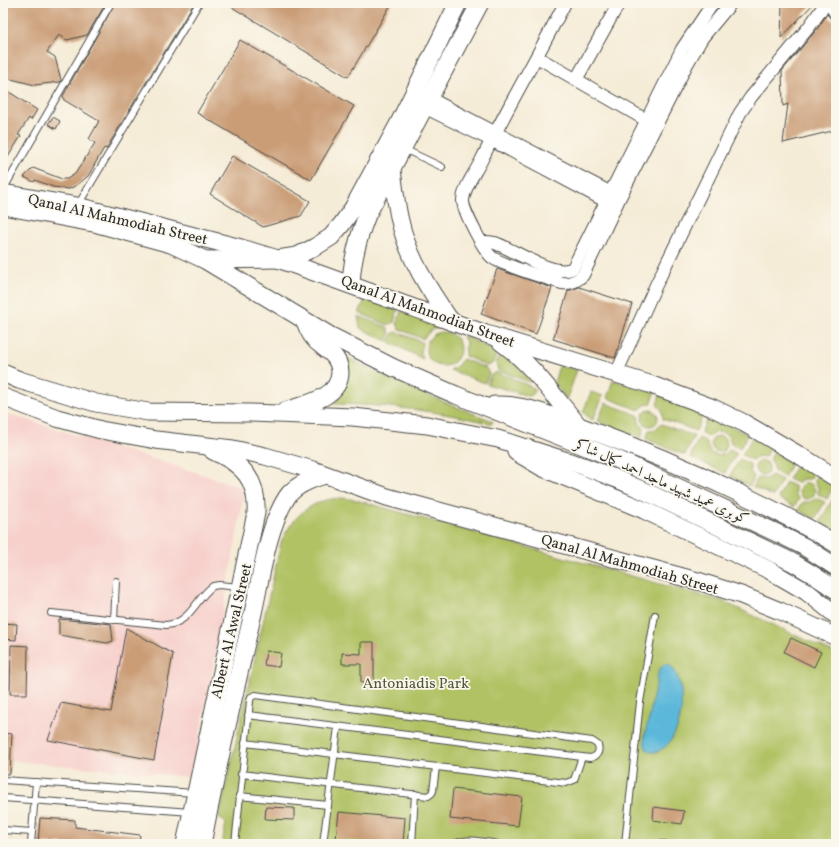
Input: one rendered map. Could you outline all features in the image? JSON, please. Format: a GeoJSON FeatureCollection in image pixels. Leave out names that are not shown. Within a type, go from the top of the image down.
{"type":"FeatureCollection","features":[{"type":"Feature","properties":{"kind":"main road"},"geometry":{"type":"LineString","coordinates":[[205,260],[278,259],[297,256],[331,237],[354,208],[399,123],[458,3]]}},
{"type":"Feature","properties":{"kind":"main road"},"geometry":{"type":"LineString","coordinates":[[351,284],[354,256],[362,228],[480,3]]}},
{"type":"Feature","properties":{"kind":"main road"},"geometry":{"type":"LineString","coordinates":[[392,169],[400,222],[409,249],[421,274],[450,320]]}},
{"type":"Feature","properties":{"kind":"main road","name":"Qanal Al Mahmodiah Street"},"geometry":{"type":"LineString","coordinates":[[3,193],[77,206],[241,248],[278,259],[351,284],[486,334],[681,395],[713,408],[774,440],[835,476]]}},
{"type":"Feature","properties":{"kind":"main road","name":"Qanal Al Mahmodiah Street"},"geometry":{"type":"LineString","coordinates":[[3,206],[98,224],[171,244],[205,260],[329,335],[394,368],[456,395],[484,405]]}},
{"type":"Feature","properties":{"kind":"main road"},"geometry":{"type":"LineString","coordinates":[[275,415],[323,397],[333,391],[339,381],[340,370],[336,359],[333,354],[317,343],[311,336],[304,320]]}},
{"type":"Feature","properties":{"kind":"main road"},"geometry":{"type":"LineString","coordinates":[[486,334],[499,341],[522,359],[580,427]]}},
{"type":"Feature","properties":{"kind":"main road"},"geometry":{"type":"LineString","coordinates":[[3,374],[96,404],[140,410],[354,417],[427,425],[498,439],[522,456],[543,468],[639,508],[770,570],[807,592],[836,615]]}},
{"type":"Feature","properties":{"kind":"main road","name":"Qanal Al Mahmodiah Street"},"geometry":{"type":"LineString","coordinates":[[3,397],[57,418],[102,430],[156,440],[233,449],[265,456],[313,470],[400,501],[701,582],[741,595],[836,637]]}},
{"type":"Feature","properties":{"kind":"main road"},"geometry":{"type":"LineString","coordinates":[[484,405],[508,405],[532,409],[654,455],[725,486],[814,530],[836,544]]}},
{"type":"Feature","properties":{"kind":"main road","name":"كوبرى عميد شهيد ماجد احمد كمال شاكر"},"geometry":{"type":"LineString","coordinates":[[484,405],[619,460],[779,534],[805,547],[836,567]]}},
{"type":"Feature","properties":{"kind":"main road","name":"كوبرى عميد شهيد ماجد احمد كمال شاكر"},"geometry":{"type":"LineString","coordinates":[[498,439],[617,479],[769,551],[812,574],[836,590]]}},
{"type":"Feature","properties":{"kind":"main road","name":"Albert Al Awal Street"},"geometry":{"type":"LineString","coordinates":[[185,844],[241,587],[256,513],[257,499],[253,484],[246,473],[234,462],[198,445]]}},
{"type":"Feature","properties":{"kind":"main road","name":"Albert Al Awal Street"},"geometry":{"type":"LineString","coordinates":[[202,844],[276,518],[288,496],[300,485],[325,475]]}},
{"type":"Feature","properties":{"kind":"main road"},"geometry":{"type":"LineString","coordinates":[[209,729],[226,733]]}},
{"type":"Feature","properties":{"kind":"street"},"geometry":{"type":"LineString","coordinates":[[565,3],[493,136],[467,188],[463,202],[467,215],[488,254],[493,258],[525,272],[562,283],[572,283],[583,276],[614,200],[651,123],[682,49],[713,3]]}},
{"type":"Feature","properties":{"kind":"street"},"geometry":{"type":"LineString","coordinates":[[576,78],[620,3]]}},
{"type":"Feature","properties":{"kind":"street"},"geometry":{"type":"LineString","coordinates":[[651,123],[695,51],[731,3]]}},
{"type":"Feature","properties":{"kind":"street"},"geometry":{"type":"LineString","coordinates":[[616,374],[656,285],[740,113],[751,97],[827,3],[836,14]]}},
{"type":"Feature","properties":{"kind":"street"},"geometry":{"type":"LineString","coordinates":[[537,57],[576,78],[651,123]]}},
{"type":"Feature","properties":{"kind":"street"},"geometry":{"type":"LineString","coordinates":[[427,103],[614,200]]}},
{"type":"Feature","properties":{"kind":"street"},"geometry":{"type":"LineString","coordinates":[[482,242],[496,243],[541,264],[558,270],[567,271],[573,268],[614,200]]}},
{"type":"Feature","properties":{"kind":"street"},"geometry":{"type":"LineString","coordinates":[[573,268],[583,276]]}},
{"type":"Feature","properties":{"kind":"lane"},"geometry":{"type":"LineString","coordinates":[[3,190],[111,3]]}},
{"type":"Feature","properties":{"kind":"lane"},"geometry":{"type":"LineString","coordinates":[[77,206],[199,3]]}},
{"type":"Feature","properties":{"kind":"lane"},"geometry":{"type":"LineString","coordinates":[[403,149],[442,167]]}},
{"type":"Feature","properties":{"kind":"lane"},"geometry":{"type":"LineString","coordinates":[[114,620],[116,581]]}},
{"type":"Feature","properties":{"kind":"lane"},"geometry":{"type":"LineString","coordinates":[[51,613],[166,625],[173,624],[185,617],[213,586],[220,585],[241,587]]}},
{"type":"Feature","properties":{"kind":"lane"},"geometry":{"type":"LineString","coordinates":[[626,844],[640,702],[655,615]]}},
{"type":"Feature","properties":{"kind":"lane"},"geometry":{"type":"LineString","coordinates":[[235,844],[241,774],[245,743],[248,715],[250,699],[255,695],[592,741],[596,742],[599,747],[596,756],[590,758],[248,715]]}},
{"type":"Feature","properties":{"kind":"lane"},"geometry":{"type":"LineString","coordinates":[[323,844],[338,727]]}},
{"type":"Feature","properties":{"kind":"lane"},"geometry":{"type":"LineString","coordinates":[[245,743],[566,783],[574,780],[582,757]]}},
{"type":"Feature","properties":{"kind":"lane"},"geometry":{"type":"LineString","coordinates":[[241,774],[428,796],[432,793],[436,767]]}},
{"type":"Feature","properties":{"kind":"lane"},"geometry":{"type":"LineString","coordinates":[[3,780],[195,793]]}},
{"type":"Feature","properties":{"kind":"lane"},"geometry":{"type":"LineString","coordinates":[[31,844],[36,782]]}},
{"type":"Feature","properties":{"kind":"lane"},"geometry":{"type":"LineString","coordinates":[[412,844],[415,794]]}},
{"type":"Feature","properties":{"kind":"lane"},"geometry":{"type":"LineString","coordinates":[[239,796],[328,805]]}},
{"type":"Feature","properties":{"kind":"lane"},"geometry":{"type":"LineString","coordinates":[[3,798],[191,812]]}},
{"type":"Feature","properties":{"kind":"lane"},"geometry":{"type":"LineString","coordinates":[[3,830],[32,832]]}},
{"type":"Feature","properties":{"kind":"lane"},"geometry":{"type":"LineString","coordinates":[[455,844],[463,840],[497,844]]}},
{"type":"Feature","properties":{"kind":"shaded area"},"geometry":{"type":"Polygon","coordinates":[[[3,412],[245,488],[211,680],[191,777],[3,760],[3,412]]]}},
{"type":"Feature","properties":{"kind":"green space"},"geometry":{"type":"Polygon","coordinates":[[[365,299],[398,309],[394,322],[388,325],[359,313],[365,299]]]}},
{"type":"Feature","properties":{"kind":"green space"},"geometry":{"type":"Polygon","coordinates":[[[401,311],[443,327],[431,330],[423,339],[399,329],[397,323],[401,311]]]}},
{"type":"Feature","properties":{"kind":"green space"},"geometry":{"type":"Polygon","coordinates":[[[358,316],[387,327],[390,333],[387,341],[360,328],[358,316]]]}},
{"type":"Feature","properties":{"kind":"green space"},"geometry":{"type":"Polygon","coordinates":[[[397,332],[422,342],[421,353],[423,359],[389,342],[392,334],[397,332]]]}},
{"type":"Feature","properties":{"kind":"green space"},"geometry":{"type":"Polygon","coordinates":[[[440,332],[446,332],[450,333],[457,339],[460,349],[459,356],[453,363],[446,366],[440,366],[436,365],[429,359],[426,352],[426,346],[427,342],[433,335],[440,332]]]}},
{"type":"Feature","properties":{"kind":"green space"},"geometry":{"type":"Polygon","coordinates":[[[462,335],[497,352],[493,363],[487,366],[465,356],[466,342],[462,335]]]}},
{"type":"Feature","properties":{"kind":"green space"},"geometry":{"type":"Polygon","coordinates":[[[500,354],[509,358],[532,381],[529,382],[498,370],[496,364],[500,354]]]}},
{"type":"Feature","properties":{"kind":"green space"},"geometry":{"type":"Polygon","coordinates":[[[344,356],[418,391],[493,421],[492,424],[472,419],[414,410],[334,404],[339,399],[347,382],[348,369],[344,356]]]}},
{"type":"Feature","properties":{"kind":"green space"},"geometry":{"type":"Polygon","coordinates":[[[463,359],[486,368],[489,374],[485,383],[450,370],[457,366],[463,359]]]}},
{"type":"Feature","properties":{"kind":"green space"},"geometry":{"type":"Polygon","coordinates":[[[560,366],[577,370],[567,399],[554,383],[560,366]]]}},
{"type":"Feature","properties":{"kind":"green space"},"geometry":{"type":"Polygon","coordinates":[[[497,372],[534,388],[535,391],[532,395],[528,396],[487,384],[491,375],[497,372]]]}},
{"type":"Feature","properties":{"kind":"green space"},"geometry":{"type":"Polygon","coordinates":[[[613,380],[655,393],[651,404],[645,405],[639,410],[607,398],[613,380]]]}},
{"type":"Feature","properties":{"kind":"green space"},"geometry":{"type":"Polygon","coordinates":[[[591,392],[603,396],[593,420],[583,412],[591,392]]]}},
{"type":"Feature","properties":{"kind":"green space"},"geometry":{"type":"Polygon","coordinates":[[[660,395],[704,413],[696,431],[663,419],[662,410],[657,405],[660,395]]]}},
{"type":"Feature","properties":{"kind":"green space"},"geometry":{"type":"Polygon","coordinates":[[[605,403],[638,415],[639,423],[644,428],[641,438],[598,421],[605,403]]]}},
{"type":"Feature","properties":{"kind":"green space"},"geometry":{"type":"Polygon","coordinates":[[[650,410],[657,415],[658,418],[653,425],[650,426],[643,421],[642,418],[647,411],[650,410]]]}},
{"type":"Feature","properties":{"kind":"green space"},"geometry":{"type":"Polygon","coordinates":[[[709,415],[748,435],[740,448],[731,444],[726,434],[719,432],[712,434],[709,437],[701,433],[709,415]]]}},
{"type":"Feature","properties":{"kind":"green space"},"geometry":{"type":"Polygon","coordinates":[[[661,424],[694,436],[685,455],[646,439],[649,430],[654,430],[661,424]]]}},
{"type":"Feature","properties":{"kind":"green space"},"geometry":{"type":"Polygon","coordinates":[[[716,436],[722,436],[727,441],[725,450],[722,452],[716,452],[711,447],[711,441],[716,436]]]}},
{"type":"Feature","properties":{"kind":"green space"},"geometry":{"type":"Polygon","coordinates":[[[699,438],[707,442],[709,450],[715,455],[722,455],[729,450],[737,453],[725,473],[690,457],[699,438]]]}},
{"type":"Feature","properties":{"kind":"green space"},"geometry":{"type":"Polygon","coordinates":[[[752,438],[771,448],[765,457],[759,456],[752,460],[742,455],[752,438]]]}},
{"type":"Feature","properties":{"kind":"green space"},"geometry":{"type":"Polygon","coordinates":[[[775,450],[793,460],[784,477],[774,471],[774,465],[770,459],[775,450]]]}},
{"type":"Feature","properties":{"kind":"green space"},"geometry":{"type":"Polygon","coordinates":[[[740,459],[750,464],[750,471],[754,477],[750,486],[730,476],[740,459]]]}},
{"type":"Feature","properties":{"kind":"green space"},"geometry":{"type":"Polygon","coordinates":[[[759,461],[765,461],[769,465],[769,471],[765,475],[759,475],[755,471],[755,465],[759,461]]]}},
{"type":"Feature","properties":{"kind":"green space"},"geometry":{"type":"Polygon","coordinates":[[[798,463],[814,473],[810,479],[803,479],[797,483],[788,479],[798,463]]]}},
{"type":"Feature","properties":{"kind":"green space"},"geometry":{"type":"Polygon","coordinates":[[[772,475],[782,480],[773,496],[753,487],[758,478],[766,479],[772,475]]]}},
{"type":"Feature","properties":{"kind":"green space"},"geometry":{"type":"Polygon","coordinates":[[[817,475],[834,485],[827,499],[818,494],[818,487],[814,481],[817,475]]]}},
{"type":"Feature","properties":{"kind":"green space"},"geometry":{"type":"Polygon","coordinates":[[[786,482],[795,487],[795,494],[799,499],[794,507],[778,498],[786,482]]]}},
{"type":"Feature","properties":{"kind":"green space"},"geometry":{"type":"Polygon","coordinates":[[[807,483],[814,488],[815,491],[810,498],[807,499],[800,494],[799,491],[804,484],[807,483]]]}},
{"type":"Feature","properties":{"kind":"green space"},"geometry":{"type":"Polygon","coordinates":[[[836,493],[836,533],[820,522],[836,493]]]}},
{"type":"Feature","properties":{"kind":"green space","name":"Antoniadis Park"},"geometry":{"type":"Polygon","coordinates":[[[343,498],[356,500],[722,601],[836,654],[836,844],[222,844],[226,823],[219,817],[281,543],[291,525],[305,510],[322,501],[343,498]]]}},
{"type":"Feature","properties":{"kind":"green space"},"geometry":{"type":"Polygon","coordinates":[[[816,498],[825,502],[815,519],[798,510],[803,502],[810,502],[816,498]]]}},
{"type":"Feature","properties":{"kind":"water"},"geometry":{"type":"Polygon","coordinates":[[[665,664],[670,665],[673,669],[680,684],[682,700],[680,718],[675,734],[665,747],[655,752],[651,752],[646,748],[644,741],[645,732],[658,675],[660,669],[665,664]]]}},
{"type":"Feature","properties":{"kind":"building"},"geometry":{"type":"Polygon","coordinates":[[[3,3],[106,3],[87,35],[67,40],[59,35],[47,52],[55,57],[61,80],[60,82],[35,85],[3,77],[3,3]]]}},
{"type":"Feature","properties":{"kind":"building"},"geometry":{"type":"Polygon","coordinates":[[[115,3],[194,3],[106,149],[104,148],[88,176],[77,185],[69,189],[53,187],[35,180],[34,182],[24,177],[33,168],[62,179],[67,179],[75,174],[95,143],[89,139],[99,121],[64,100],[63,96],[115,3]]]}},
{"type":"Feature","properties":{"kind":"building"},"geometry":{"type":"Polygon","coordinates":[[[225,3],[392,3],[348,77],[225,3]]]}},
{"type":"Feature","properties":{"kind":"building"},"geometry":{"type":"Polygon","coordinates":[[[782,3],[814,3],[781,38],[782,3]]]}},
{"type":"Feature","properties":{"kind":"building"},"geometry":{"type":"Polygon","coordinates":[[[827,14],[832,20],[836,21],[836,130],[783,143],[788,104],[783,106],[782,71],[818,28],[827,14]]]}},
{"type":"Feature","properties":{"kind":"building"},"geometry":{"type":"Polygon","coordinates":[[[240,40],[354,106],[311,180],[197,113],[240,40]]]}},
{"type":"Feature","properties":{"kind":"building"},"geometry":{"type":"Polygon","coordinates":[[[3,88],[37,110],[31,120],[29,118],[18,135],[21,136],[3,165],[3,88]]]}},
{"type":"Feature","properties":{"kind":"building"},"geometry":{"type":"Polygon","coordinates":[[[53,117],[60,121],[56,129],[48,124],[53,117]]]}},
{"type":"Feature","properties":{"kind":"building"},"geometry":{"type":"Polygon","coordinates":[[[232,156],[310,201],[301,216],[263,227],[210,194],[232,156]]]}},
{"type":"Feature","properties":{"kind":"building"},"geometry":{"type":"Polygon","coordinates":[[[497,269],[552,288],[536,334],[481,314],[497,269]]]}},
{"type":"Feature","properties":{"kind":"building"},"geometry":{"type":"Polygon","coordinates":[[[579,287],[632,304],[615,358],[553,339],[568,291],[579,287]]]}},
{"type":"Feature","properties":{"kind":"building"},"geometry":{"type":"Polygon","coordinates":[[[59,619],[111,624],[113,641],[107,643],[59,635],[59,619]]]}},
{"type":"Feature","properties":{"kind":"building"},"geometry":{"type":"Polygon","coordinates":[[[3,623],[17,624],[16,640],[3,639],[3,623]]]}},
{"type":"Feature","properties":{"kind":"building"},"geometry":{"type":"Polygon","coordinates":[[[126,628],[173,654],[154,760],[48,740],[61,703],[111,712],[126,628]]]}},
{"type":"Feature","properties":{"kind":"building"},"geometry":{"type":"Polygon","coordinates":[[[791,638],[821,652],[814,667],[784,652],[791,638]]]}},
{"type":"Feature","properties":{"kind":"building"},"geometry":{"type":"Polygon","coordinates":[[[361,642],[374,642],[374,683],[361,683],[361,664],[342,664],[342,653],[361,654],[361,642]]]}},
{"type":"Feature","properties":{"kind":"building"},"geometry":{"type":"Polygon","coordinates":[[[11,645],[28,646],[27,694],[10,694],[11,645]]]}},
{"type":"Feature","properties":{"kind":"building"},"geometry":{"type":"Polygon","coordinates":[[[266,651],[281,653],[279,667],[264,665],[266,651]]]}},
{"type":"Feature","properties":{"kind":"building"},"geometry":{"type":"Polygon","coordinates":[[[3,733],[12,734],[10,774],[3,774],[3,733]]]}},
{"type":"Feature","properties":{"kind":"building"},"geometry":{"type":"Polygon","coordinates":[[[453,789],[522,797],[518,826],[450,819],[453,789]]]}},
{"type":"Feature","properties":{"kind":"building"},"geometry":{"type":"Polygon","coordinates":[[[266,807],[294,808],[294,820],[265,819],[266,807]]]}},
{"type":"Feature","properties":{"kind":"building"},"geometry":{"type":"Polygon","coordinates":[[[654,807],[684,811],[682,824],[653,820],[654,807]]]}},
{"type":"Feature","properties":{"kind":"building"},"geometry":{"type":"Polygon","coordinates":[[[339,812],[405,818],[403,844],[336,839],[339,812]]]}},
{"type":"Feature","properties":{"kind":"building"},"geometry":{"type":"Polygon","coordinates":[[[40,818],[75,820],[75,827],[140,835],[139,844],[38,844],[40,818]]]}}]}
